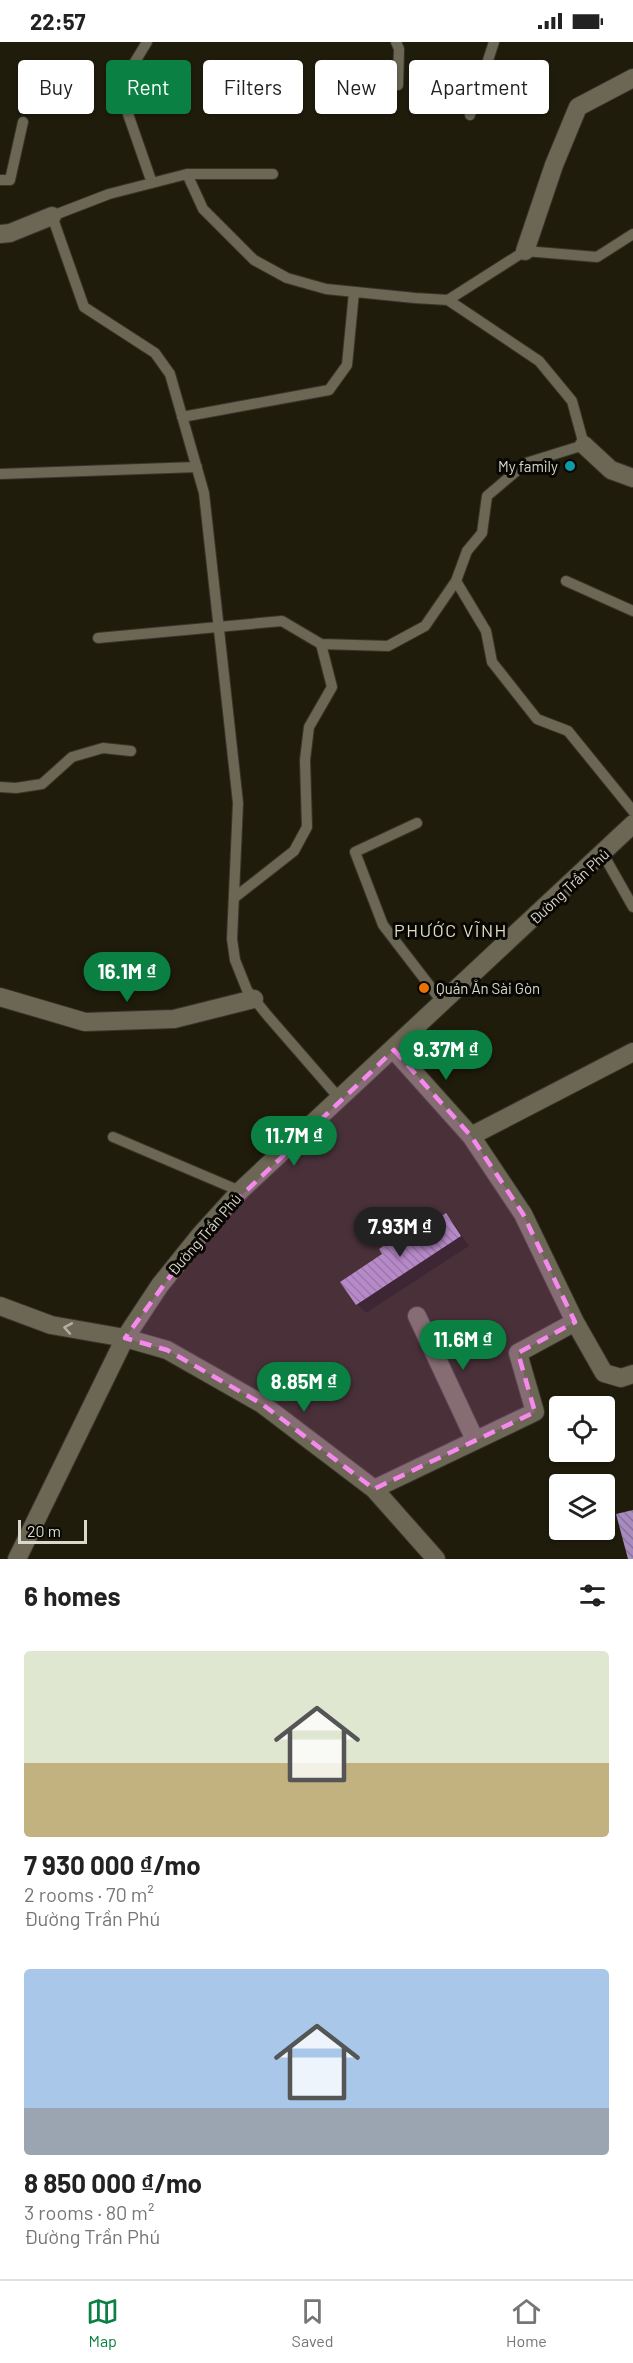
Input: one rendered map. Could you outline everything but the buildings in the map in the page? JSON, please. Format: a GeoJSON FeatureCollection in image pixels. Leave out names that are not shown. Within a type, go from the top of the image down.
{"type":"FeatureCollection","features":[{"type":"Feature","properties":{"kind":"street"},"geometry":{"type":"LineString","coordinates":[[525,251],[554,165],[578,107],[633,78]]}},
{"type":"Feature","properties":{"kind":"street"},"geometry":{"type":"LineString","coordinates":[[0,234],[10,233],[52,216]]}},
{"type":"Feature","properties":{"kind":"street"},"geometry":{"type":"LineString","coordinates":[[584,445],[611,470],[633,478]]}},
{"type":"Feature","properties":{"kind":"street","name":"Đường Trần Phú"},"geometry":{"type":"LineString","coordinates":[[17,1559],[125,1338],[160,1285],[201,1234],[240,1191],[394,1050],[633,824]]}},
{"type":"Feature","properties":{"kind":"street"},"geometry":{"type":"LineString","coordinates":[[0,997],[85,1022],[174,1019],[254,999]]}},
{"type":"Feature","properties":{"kind":"street"},"geometry":{"type":"LineString","coordinates":[[394,1050],[471,1136],[523,1214],[560,1287],[574,1322],[604,1373],[621,1378],[633,1374]]}},
{"type":"Feature","properties":{"kind":"street"},"geometry":{"type":"LineString","coordinates":[[471,1136],[633,1052]]}},
{"type":"Feature","properties":{"kind":"street"},"geometry":{"type":"LineString","coordinates":[[0,1306],[51,1325],[125,1338],[168,1350],[262,1404],[374,1489],[436,1559]]}},
{"type":"Feature","properties":{"kind":"street"},"geometry":{"type":"LineString","coordinates":[[417,1316],[475,1440]]}},
{"type":"Feature","properties":{"kind":"street"},"geometry":{"type":"LineString","coordinates":[[374,1489],[535,1412],[518,1353],[574,1322]]}},
{"type":"Feature","properties":{"kind":"lane"},"geometry":{"type":"LineString","coordinates":[[147,42],[133,65],[128,114],[152,183]]}},
{"type":"Feature","properties":{"kind":"lane"},"geometry":{"type":"LineString","coordinates":[[396,42],[399,49],[398,85]]}},
{"type":"Feature","properties":{"kind":"lane"},"geometry":{"type":"LineString","coordinates":[[470,115],[494,42]]}},
{"type":"Feature","properties":{"kind":"lane"},"geometry":{"type":"LineString","coordinates":[[0,180],[10,180],[23,122]]}},
{"type":"Feature","properties":{"kind":"lane"},"geometry":{"type":"LineString","coordinates":[[98,638],[282,621],[321,644],[388,646],[425,627],[456,580],[467,551],[482,533],[487,496],[526,463],[584,445],[572,401],[539,361],[448,300],[326,289],[287,278],[254,260],[203,209],[187,174]]}},
{"type":"Feature","properties":{"kind":"lane"},"geometry":{"type":"LineString","coordinates":[[273,174],[187,174],[110,194],[52,216],[84,307],[155,353],[170,374],[204,493],[219,626],[238,803],[232,939],[235,960],[247,990],[340,1099]]}},
{"type":"Feature","properties":{"kind":"lane"},"geometry":{"type":"LineString","coordinates":[[448,300],[525,251],[597,257],[633,234]]}},
{"type":"Feature","properties":{"kind":"lane"},"geometry":{"type":"LineString","coordinates":[[182,417],[329,390],[347,365],[354,292]]}},
{"type":"Feature","properties":{"kind":"lane"},"geometry":{"type":"LineString","coordinates":[[0,474],[196,467]]}},
{"type":"Feature","properties":{"kind":"lane"},"geometry":{"type":"LineString","coordinates":[[456,580],[486,631],[492,662],[537,719],[568,731],[633,811]]}},
{"type":"Feature","properties":{"kind":"lane"},"geometry":{"type":"LineString","coordinates":[[566,581],[633,611]]}},
{"type":"Feature","properties":{"kind":"lane"},"geometry":{"type":"LineString","coordinates":[[234,898],[294,851],[307,827],[305,760],[309,727],[332,687],[321,644]]}},
{"type":"Feature","properties":{"kind":"lane"},"geometry":{"type":"LineString","coordinates":[[0,786],[16,788],[42,784],[72,757],[103,748],[131,752]]}},
{"type":"Feature","properties":{"kind":"lane"},"geometry":{"type":"LineString","coordinates":[[417,823],[355,852],[383,925],[443,1004]]}},
{"type":"Feature","properties":{"kind":"lane"},"geometry":{"type":"LineString","coordinates":[[603,854],[633,907]]}},
{"type":"Feature","properties":{"kind":"lane"},"geometry":{"type":"LineString","coordinates":[[113,1137],[240,1191]]}},
{"type":"Feature","properties":{"kind":"highlighted area"},"geometry":{"type":"Polygon","coordinates":[[[394,1050],[471,1136],[523,1214],[575,1322],[518,1353],[535,1412],[374,1489],[262,1404],[167,1350],[125,1338],[201,1234],[394,1050]]]}},
{"type":"Feature","properties":{"kind":"place","name":"My family"},"geometry":{"type":"Point","coordinates":[570,466]}},
{"type":"Feature","properties":{"kind":"place","name":"Quán Ăn Sài Gòn"},"geometry":{"type":"Point","coordinates":[424,988]}},
{"type":"Feature","properties":{"kind":"district","name":"PHƯỚC VĨNH"},"geometry":{"type":"Point","coordinates":[451,930]}}]}
